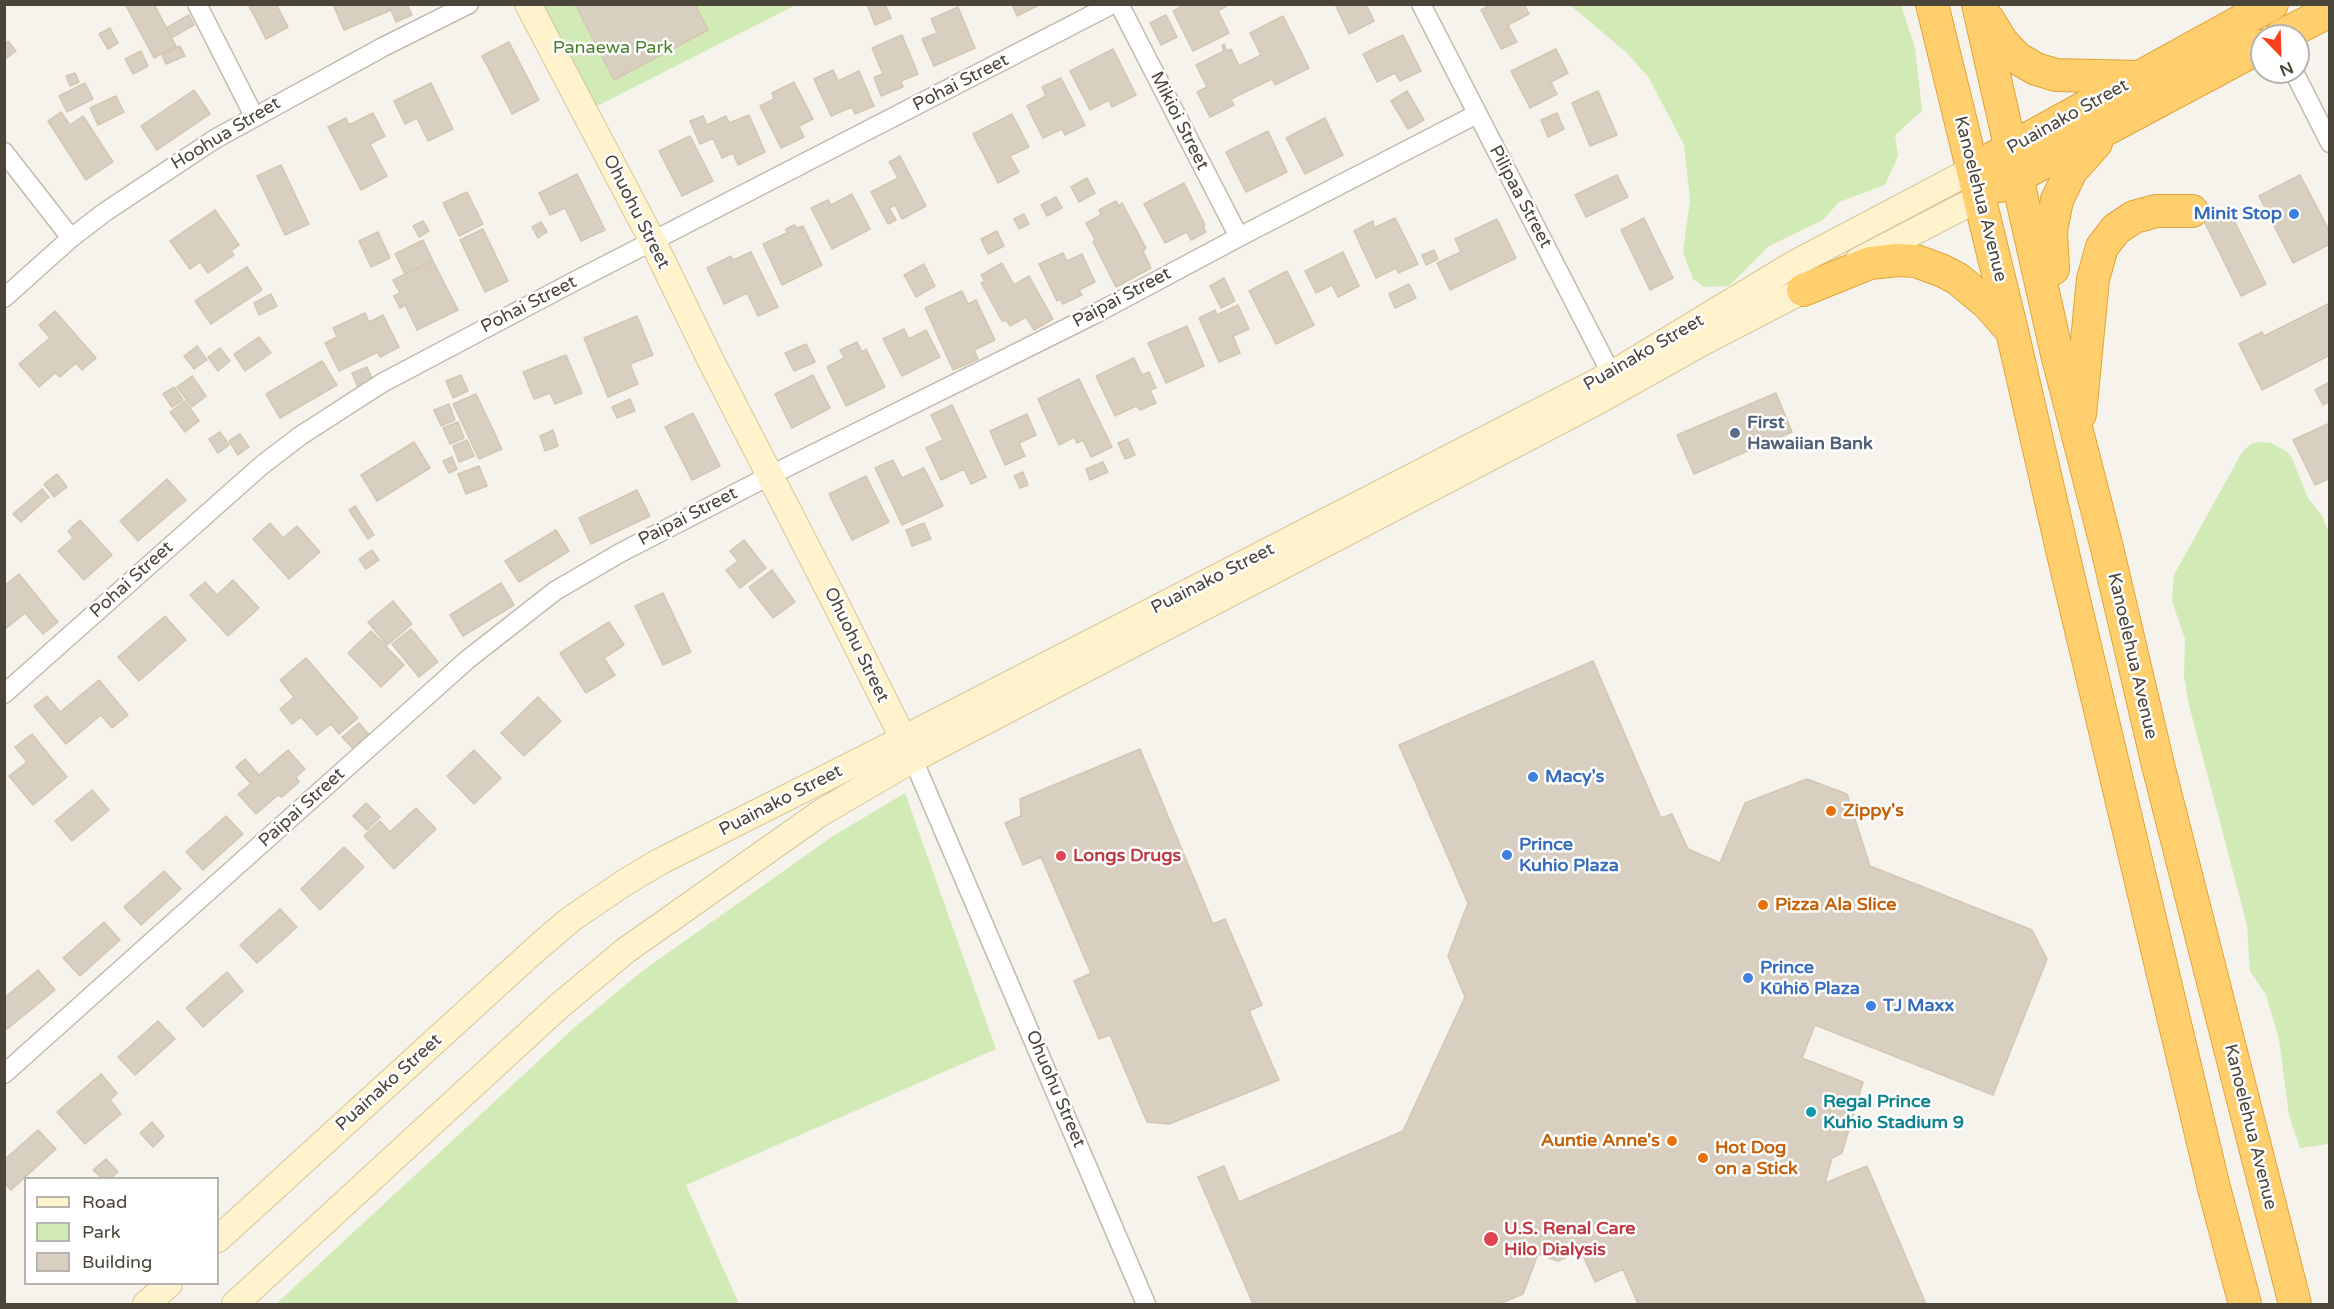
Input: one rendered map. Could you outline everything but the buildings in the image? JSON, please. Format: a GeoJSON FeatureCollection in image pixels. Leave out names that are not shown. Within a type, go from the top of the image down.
{"type":"FeatureCollection","features":[{"type":"Feature","properties":{"kind":"highway","name":"Kanoelehua Avenue"},"geometry":{"type":"LineString","coordinates":[[1932,4],[2013,331],[2051,502],[2205,1153],[2245,1305]]}},
{"type":"Feature","properties":{"kind":"highway","name":"Kanoelehua Avenue"},"geometry":{"type":"LineString","coordinates":[[1979,4],[2057,354],[2158,765],[2295,1305]]}},
{"type":"Feature","properties":{"kind":"highway"},"geometry":{"type":"LineString","coordinates":[[1979,4],[2002,42],[2017,58],[2036,69],[2056,75],[2140,78]]}},
{"type":"Feature","properties":{"kind":"highway"},"geometry":{"type":"LineString","coordinates":[[2305,24],[2330,11]]}},
{"type":"Feature","properties":{"kind":"highway","name":"Puainako Street"},"geometry":{"type":"LineString","coordinates":[[1977,183],[2014,163],[2140,78],[2270,17]]}},
{"type":"Feature","properties":{"kind":"highway","name":"Puainako Street"},"geometry":{"type":"LineString","coordinates":[[2014,163],[2125,119],[2250,52]]}},
{"type":"Feature","properties":{"kind":"highway"},"geometry":{"type":"LineString","coordinates":[[2057,354],[2051,231],[2057,200],[2071,171],[2091,147],[2125,119]]}},
{"type":"Feature","properties":{"kind":"highway"},"geometry":{"type":"LineString","coordinates":[[2078,433],[2093,279],[2102,247],[2116,229],[2134,217],[2156,211],[2192,211]]}},
{"type":"Feature","properties":{"kind":"highway"},"geometry":{"type":"LineString","coordinates":[[1803,290],[1870,263],[1916,261],[1958,279],[1988,304],[2013,331]]}},
{"type":"Feature","properties":{"kind":"street"},"geometry":{"type":"LineString","coordinates":[[197,4],[254,116]]}},
{"type":"Feature","properties":{"kind":"street","name":"Hoohua Street"},"geometry":{"type":"LineString","coordinates":[[4,298],[72,238],[161,173],[254,116],[469,4]]}},
{"type":"Feature","properties":{"kind":"street","name":"Ohuohu Street"},"geometry":{"type":"LineString","coordinates":[[528,4],[653,242],[908,749],[1146,1305]]}},
{"type":"Feature","properties":{"kind":"street","name":"Pohai Street"},"geometry":{"type":"LineString","coordinates":[[4,694],[262,465],[300,436],[410,368],[1113,4]]}},
{"type":"Feature","properties":{"kind":"street","name":"Mikioi Street"},"geometry":{"type":"LineString","coordinates":[[1119,4],[1239,237]]}},
{"type":"Feature","properties":{"kind":"street","name":"Pilipaa Street"},"geometry":{"type":"LineString","coordinates":[[1421,4],[1616,382]]}},
{"type":"Feature","properties":{"kind":"street"},"geometry":{"type":"LineString","coordinates":[[2300,84],[2330,142]]}},
{"type":"Feature","properties":{"kind":"street","name":"Paipai Street"},"geometry":{"type":"LineString","coordinates":[[4,1074],[476,653],[555,591],[620,553],[769,476],[1091,316],[1477,114]]}},
{"type":"Feature","properties":{"kind":"street"},"geometry":{"type":"LineString","coordinates":[[4,152],[72,238]]}},
{"type":"Feature","properties":{"kind":"street","name":"Puainako Street"},"geometry":{"type":"LineString","coordinates":[[219,1238],[528,956],[593,902],[659,862],[908,749],[1616,382],[1803,290],[1977,183]]}},
{"type":"Feature","properties":{"kind":"street","name":"Puainako Street"},"geometry":{"type":"LineString","coordinates":[[1616,382],[1792,266],[1977,183]]}},
{"type":"Feature","properties":{"kind":"street","name":"Puainako Street"},"geometry":{"type":"LineString","coordinates":[[235,1305],[558,1007],[625,951],[819,814],[863,787],[908,749]]}},
{"type":"Feature","properties":{"kind":"street"},"geometry":{"type":"LineString","coordinates":[[146,1305],[168,1285]]}},
{"type":"Feature","properties":{"kind":"green space","name":"Panaewa Park"},"geometry":{"type":"Polygon","coordinates":[[[541,5],[796,5],[595,107],[541,5]]]}},
{"type":"Feature","properties":{"kind":"green space"},"geometry":{"type":"Polygon","coordinates":[[[1570,5],[1901,5],[1915,48],[1922,111],[1895,135],[1898,156],[1885,185],[1839,202],[1823,220],[1769,246],[1729,286],[1704,287],[1693,279],[1683,252],[1690,200],[1684,145],[1649,78],[1626,52],[1570,5]]]}},
{"type":"Feature","properties":{"kind":"green space"},"geometry":{"type":"Polygon","coordinates":[[[2271,443],[2286,451],[2292,458],[2308,498],[2321,514],[2329,532],[2329,1144],[2300,1148],[2289,1116],[2279,1039],[2266,995],[2250,971],[2247,925],[2189,705],[2184,677],[2185,639],[2172,601],[2174,575],[2242,452],[2251,444],[2271,443]]]}},
{"type":"Feature","properties":{"kind":"green space"},"geometry":{"type":"Polygon","coordinates":[[[905,793],[996,1049],[686,1185],[739,1304],[276,1304],[575,1027],[641,972],[833,836],[905,793]]]}},
{"type":"Feature","properties":{"kind":"place","name":"Minit Stop"},"geometry":{"type":"Point","coordinates":[2294,214]}},
{"type":"Feature","properties":{"kind":"place","name":"First Hawaiian Bank"},"geometry":{"type":"Point","coordinates":[1735,433]}},
{"type":"Feature","properties":{"kind":"place","name":"Macy's"},"geometry":{"type":"Point","coordinates":[1533,777]}},
{"type":"Feature","properties":{"kind":"place","name":"Zippy's"},"geometry":{"type":"Point","coordinates":[1831,811]}},
{"type":"Feature","properties":{"kind":"place","name":"Prince Kuhio Plaza"},"geometry":{"type":"Point","coordinates":[1507,855]}},
{"type":"Feature","properties":{"kind":"place","name":"Longs Drugs"},"geometry":{"type":"Point","coordinates":[1061,856]}},
{"type":"Feature","properties":{"kind":"place","name":"Pizza Ala Slice"},"geometry":{"type":"Point","coordinates":[1763,905]}},
{"type":"Feature","properties":{"kind":"place","name":"Prince Kūhiō Plaza"},"geometry":{"type":"Point","coordinates":[1748,978]}},
{"type":"Feature","properties":{"kind":"place","name":"TJ Maxx"},"geometry":{"type":"Point","coordinates":[1871,1006]}},
{"type":"Feature","properties":{"kind":"place","name":"Regal Prince Kuhio Stadium 9"},"geometry":{"type":"Point","coordinates":[1811,1112]}},
{"type":"Feature","properties":{"kind":"place","name":"Auntie Anne's"},"geometry":{"type":"Point","coordinates":[1672,1141]}},
{"type":"Feature","properties":{"kind":"place","name":"Hot Dog on a Stick"},"geometry":{"type":"Point","coordinates":[1703,1158]}},
{"type":"Feature","properties":{"kind":"place","name":"U.S. Renal Care Hilo Dialysis"},"geometry":{"type":"Point","coordinates":[1491,1239]}}]}
